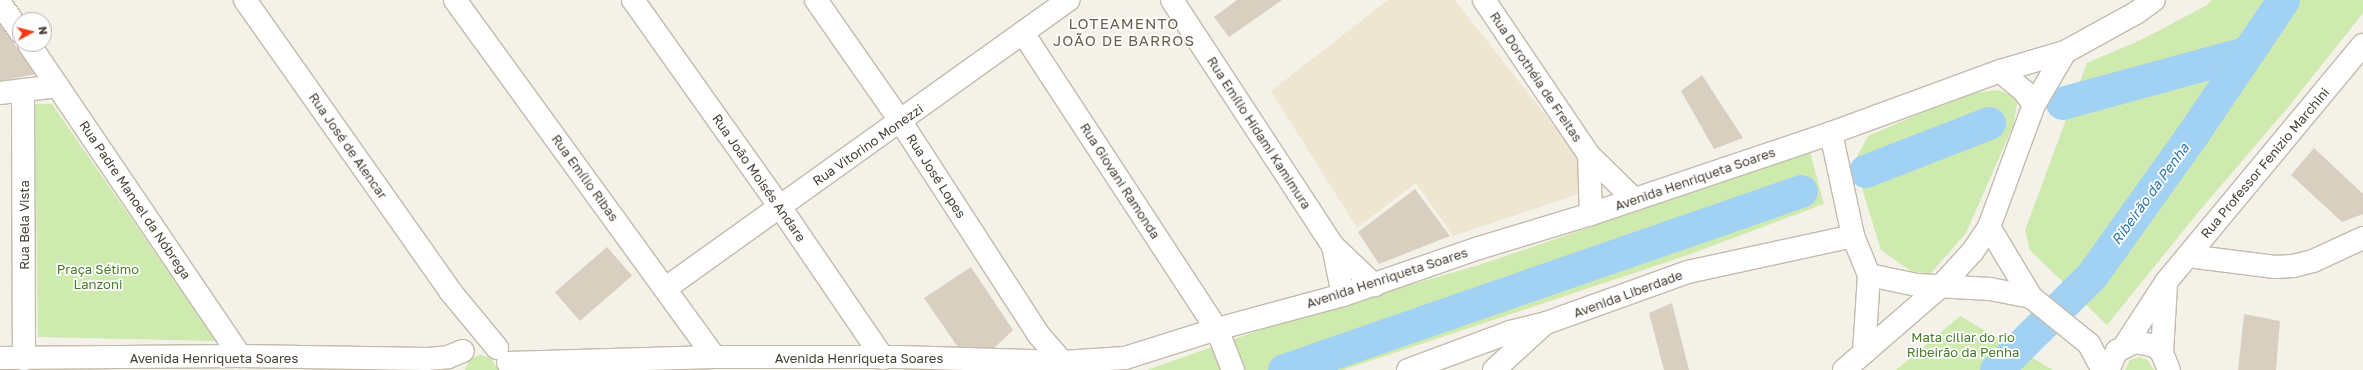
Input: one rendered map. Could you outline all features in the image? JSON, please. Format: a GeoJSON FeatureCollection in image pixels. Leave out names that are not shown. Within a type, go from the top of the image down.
{"type":"FeatureCollection","features":[{"type":"Feature","properties":{"kind":"street","name":"Rua José de Alencar"},"geometry":{"type":"LineString","coordinates":[[245,0],[450,291]]}},
{"type":"Feature","properties":{"kind":"street","name":"Rua Emílio Ribas"},"geometry":{"type":"LineString","coordinates":[[456,0],[666,288],[714,357]]}},
{"type":"Feature","properties":{"kind":"street","name":"Rua João Moisés Andare"},"geometry":{"type":"LineString","coordinates":[[633,0],[780,207],[883,358]]}},
{"type":"Feature","properties":{"kind":"street","name":"Rua Vitorino Monezzi"},"geometry":{"type":"LineString","coordinates":[[666,288],[901,122],[1069,0]]}},
{"type":"Feature","properties":{"kind":"street","name":"Rua Emílio Hidami Kamimura"},"geometry":{"type":"LineString","coordinates":[[1172,0],[1333,246],[1374,285]]}},
{"type":"Feature","properties":{"kind":"street","name":"Rua Dorothéia de Freitas"},"geometry":{"type":"LineString","coordinates":[[1484,0],[1589,155],[1634,199]]}},
{"type":"Feature","properties":{"kind":"street","name":"Avenida Henriqueta Soares"},"geometry":{"type":"LineString","coordinates":[[0,358],[240,356],[435,364],[479,344],[505,360],[714,357],[883,358],[1062,362],[1125,358],[1217,329],[1343,295],[1374,285],[1479,248],[1591,214],[1831,133],[2000,71],[2064,52],[2136,13],[2154,0]]}},
{"type":"Feature","properties":{"kind":"street","name":"Rua José Lopes"},"geometry":{"type":"LineString","coordinates":[[818,1],[901,122],[1038,334],[1062,362]]}},
{"type":"Feature","properties":{"kind":"street"},"geometry":{"type":"LineString","coordinates":[[0,3],[12,20]]}},
{"type":"Feature","properties":{"kind":"street","name":"Rua Giovani Ramonda"},"geometry":{"type":"LineString","coordinates":[[1023,33],[1217,329],[1233,370]]}},
{"type":"Feature","properties":{"kind":"street","name":"Rua Professor Fenizio Marchini"},"geometry":{"type":"LineString","coordinates":[[2116,355],[2166,282],[2363,45]]}},
{"type":"Feature","properties":{"kind":"street","name":"Rua Padre Manoel da Nóbrega"},"geometry":{"type":"LineString","coordinates":[[35,52],[240,356]]}},
{"type":"Feature","properties":{"kind":"street"},"geometry":{"type":"LineString","coordinates":[[1844,370],[1941,286],[1973,251],[1989,227],[2034,105],[2064,52]]}},
{"type":"Feature","properties":{"kind":"street"},"geometry":{"type":"LineString","coordinates":[[2000,71],[2024,91],[2034,105]]}},
{"type":"Feature","properties":{"kind":"street"},"geometry":{"type":"LineString","coordinates":[[0,94],[58,86]]}},
{"type":"Feature","properties":{"kind":"street","name":"Rua Bela Vista"},"geometry":{"type":"LineString","coordinates":[[23,90],[24,359]]}},
{"type":"Feature","properties":{"kind":"street"},"geometry":{"type":"LineString","coordinates":[[1831,133],[1853,236],[1869,275],[1864,353]]}},
{"type":"Feature","properties":{"kind":"street","name":"Rua Dorothéia de Freitas"},"geometry":{"type":"LineString","coordinates":[[1589,155],[1591,214]]}},
{"type":"Feature","properties":{"kind":"street"},"geometry":{"type":"LineString","coordinates":[[1989,227],[2035,301],[2084,340],[2116,355],[2145,342],[2168,364]]}},
{"type":"Feature","properties":{"kind":"street","name":"Avenida Liberdade"},"geometry":{"type":"LineString","coordinates":[[1408,370],[1510,332],[1546,322],[1688,272],[1853,236]]}},
{"type":"Feature","properties":{"kind":"street"},"geometry":{"type":"LineString","coordinates":[[2188,256],[2275,267],[2292,266],[2313,261],[2363,238]]}},
{"type":"Feature","properties":{"kind":"street","name":"Rua Emílio Hidami Kamimura"},"geometry":{"type":"LineString","coordinates":[[1333,246],[1343,295]]}},
{"type":"Feature","properties":{"kind":"street"},"geometry":{"type":"LineString","coordinates":[[1869,275],[1896,282],[1990,288],[2035,301]]}},
{"type":"Feature","properties":{"kind":"street"},"geometry":{"type":"LineString","coordinates":[[2166,282],[2168,364]]}},
{"type":"Feature","properties":{"kind":"street"},"geometry":{"type":"LineString","coordinates":[[450,291],[465,350],[457,357],[454,370]]}},
{"type":"Feature","properties":{"kind":"street"},"geometry":{"type":"LineString","coordinates":[[450,291],[505,360]]}},
{"type":"Feature","properties":{"kind":"street"},"geometry":{"type":"LineString","coordinates":[[1494,370],[1546,322]]}},
{"type":"Feature","properties":{"kind":"street"},"geometry":{"type":"LineString","coordinates":[[1028,361],[1038,334]]}},
{"type":"Feature","properties":{"kind":"street"},"geometry":{"type":"LineString","coordinates":[[2084,340],[2103,370]]}},
{"type":"Feature","properties":{"kind":"shaded area"},"geometry":{"type":"Polygon","coordinates":[[[1388,0],[1455,0],[1583,163],[1586,181],[1578,194],[1453,236],[1416,183],[1357,228],[1271,91],[1388,0]]]}},
{"type":"Feature","properties":{"kind":"green space"},"geometry":{"type":"Polygon","coordinates":[[[2211,0],[2363,0],[2363,13],[2290,105],[2201,209],[2107,325],[2030,250],[2025,230],[2087,63],[2143,39],[2207,5],[2211,0]]]}},
{"type":"Feature","properties":{"kind":"green space"},"geometry":{"type":"Polygon","coordinates":[[[1999,90],[2018,99],[2013,126],[1966,233],[1930,274],[1911,271],[1881,250],[1854,162],[1868,136],[1965,94],[1999,90]]]}},
{"type":"Feature","properties":{"kind":"green space","name":"Praça Sétimo Lanzoni"},"geometry":{"type":"Polygon","coordinates":[[[35,104],[52,104],[216,341],[38,337],[35,104]]]}},
{"type":"Feature","properties":{"kind":"green space"},"geometry":{"type":"Polygon","coordinates":[[[1810,152],[1824,204],[1688,255],[1343,370],[1147,370],[1288,320],[1479,265],[1810,152]]]}},
{"type":"Feature","properties":{"kind":"green space","name":"Mata ciliar do rio Ribeirão da Penha"},"geometry":{"type":"Polygon","coordinates":[[[1960,316],[2053,370],[1896,370],[1960,316]]]}},
{"type":"Feature","properties":{"kind":"green space"},"geometry":{"type":"Polygon","coordinates":[[[480,355],[491,358],[498,370],[465,370],[470,359],[480,355]]]}},
{"type":"Feature","properties":{"kind":"green space"},"geometry":{"type":"Polygon","coordinates":[[[2139,357],[2148,360],[2154,370],[2125,370],[2130,360],[2139,357]]]}},
{"type":"Feature","properties":{"kind":"building"},"geometry":{"type":"Polygon","coordinates":[[[1237,0],[1282,0],[1229,37],[1214,17],[1237,0]]]}},
{"type":"Feature","properties":{"kind":"building"},"geometry":{"type":"Polygon","coordinates":[[[0,24],[12,41],[12,52],[20,52],[36,74],[0,81],[0,24]]]}},
{"type":"Feature","properties":{"kind":"building"},"geometry":{"type":"Polygon","coordinates":[[[1702,75],[1743,138],[1714,149],[1681,91],[1702,75]]]}},
{"type":"Feature","properties":{"kind":"building"},"geometry":{"type":"Polygon","coordinates":[[[2314,148],[2363,194],[2363,214],[2342,222],[2291,175],[2314,148]]]}},
{"type":"Feature","properties":{"kind":"building"},"geometry":{"type":"Polygon","coordinates":[[[1415,189],[1450,236],[1379,264],[1358,232],[1415,189]]]}},
{"type":"Feature","properties":{"kind":"building"},"geometry":{"type":"Polygon","coordinates":[[[607,247],[632,276],[580,321],[555,292],[607,247]]]}},
{"type":"Feature","properties":{"kind":"building"},"geometry":{"type":"Polygon","coordinates":[[[971,267],[1013,330],[989,353],[962,353],[924,298],[971,267]]]}},
{"type":"Feature","properties":{"kind":"building"},"geometry":{"type":"Polygon","coordinates":[[[1672,303],[1689,370],[1664,370],[1649,313],[1672,303]]]}},
{"type":"Feature","properties":{"kind":"building"},"geometry":{"type":"Polygon","coordinates":[[[2244,314],[2280,321],[2276,370],[2238,370],[2244,314]]]}},
{"type":"Feature","properties":{"kind":"waterway","name":"Ribeirão da Penha"},"geometry":{"type":"LineString","coordinates":[[1996,370],[2092,275],[2194,132],[2283,0]]}},
{"type":"Feature","properties":{"kind":"waterway"},"geometry":{"type":"LineString","coordinates":[[2062,103],[2248,52]]}},
{"type":"Feature","properties":{"kind":"waterway"},"geometry":{"type":"LineString","coordinates":[[1865,171],[1989,123]]}},
{"type":"Feature","properties":{"kind":"waterway"},"geometry":{"type":"LineString","coordinates":[[1284,370],[1801,191]]}},
{"type":"Feature","properties":{"kind":"district","name":"LOTEAMENTO JOÃO DE BARROS"},"geometry":{"type":"Point","coordinates":[1124,32]}}]}
